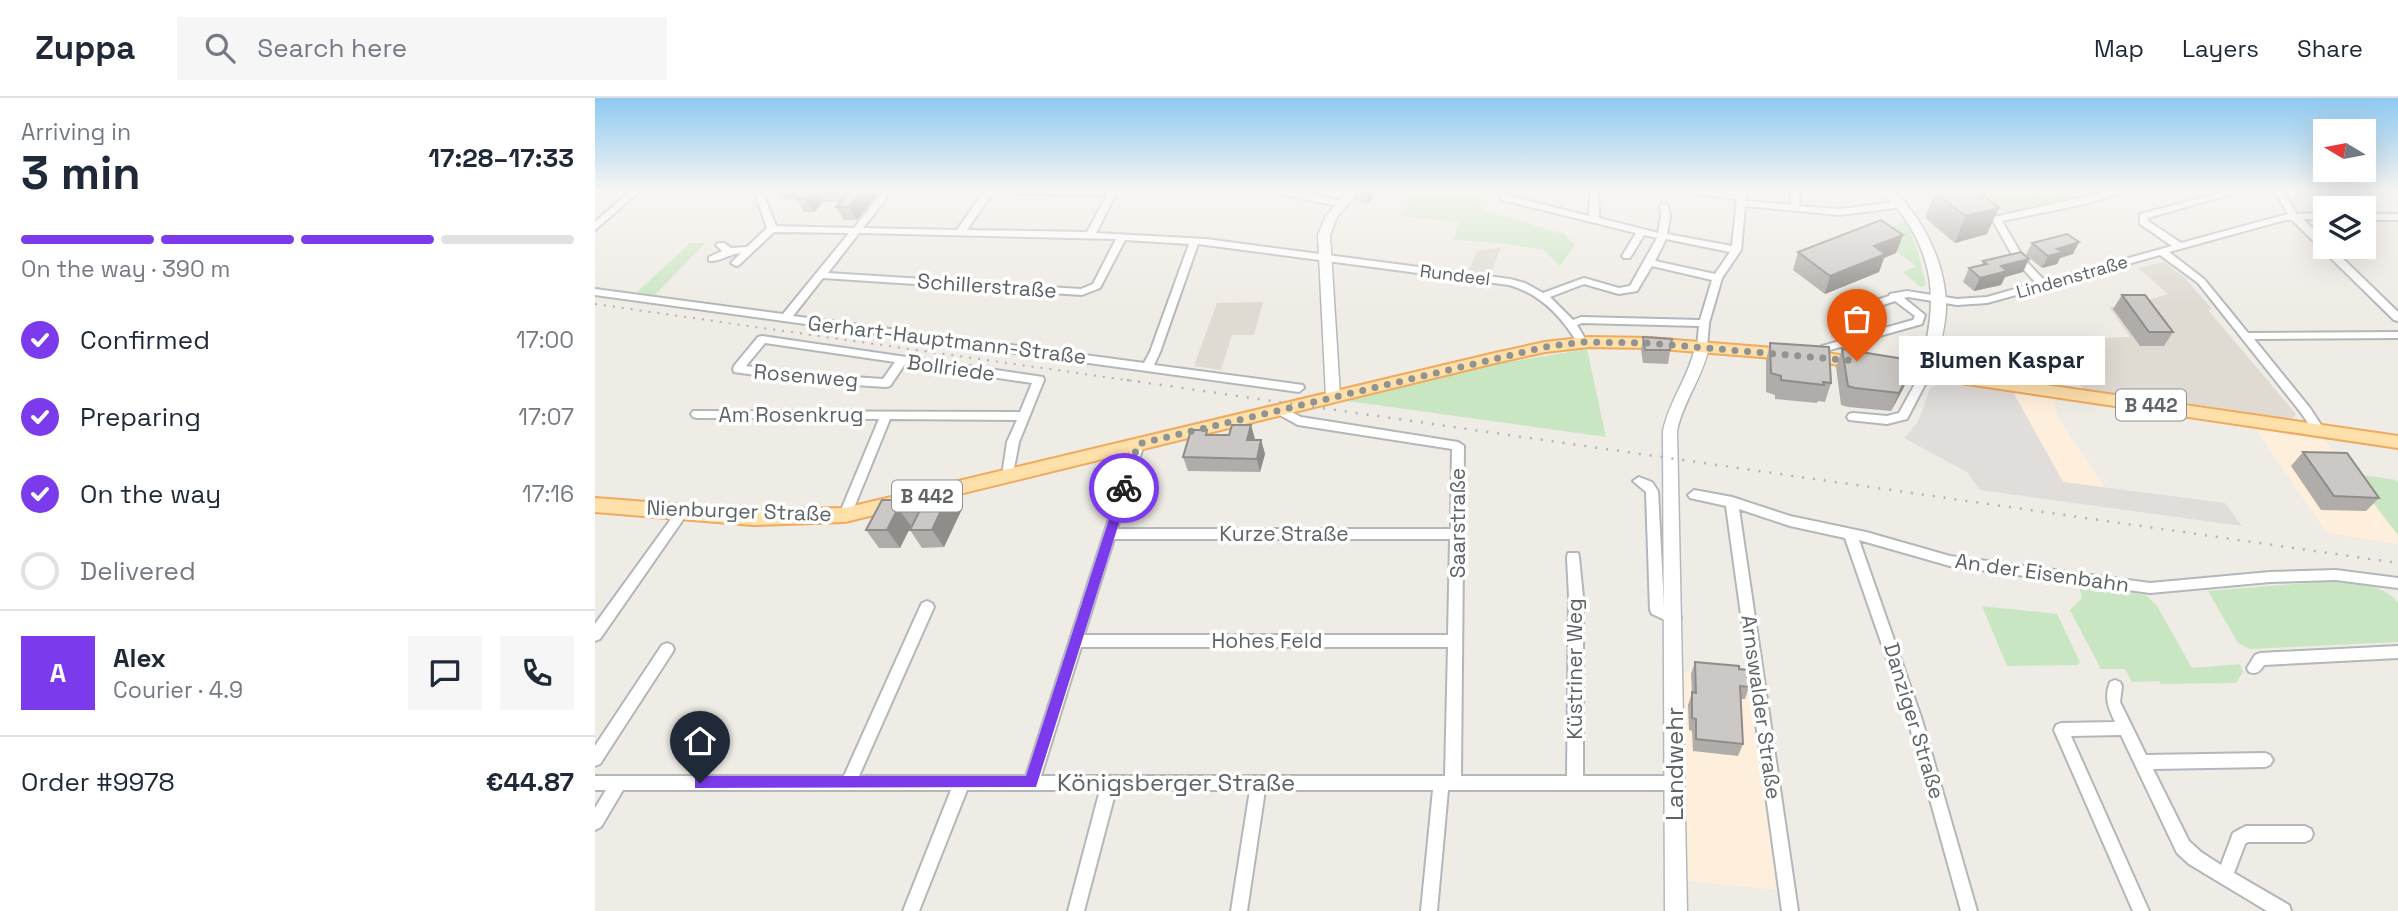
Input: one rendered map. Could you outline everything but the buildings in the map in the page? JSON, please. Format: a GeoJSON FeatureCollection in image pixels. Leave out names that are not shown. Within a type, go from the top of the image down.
{"type":"FeatureCollection","features":[{"type":"Feature","properties":{"kind":"main road","name":"Nienburger Straße"},"geometry":{"type":"LineString","coordinates":[[595,505],[818,518],[1008,476],[1520,352],[1582,342],[1702,347]]}},
{"type":"Feature","properties":{"kind":"main road","name":"B 442"},"geometry":{"type":"LineString","coordinates":[[1702,347],[1847,360],[2398,442]]}},
{"type":"Feature","properties":{"kind":"street"},"geometry":{"type":"LineString","coordinates":[[785,319],[859,228]]}},
{"type":"Feature","properties":{"kind":"street"},"geometry":{"type":"LineString","coordinates":[[959,234],[963,228]]}},
{"type":"Feature","properties":{"kind":"street"},"geometry":{"type":"LineString","coordinates":[[1090,235],[1094,228]]}},
{"type":"Feature","properties":{"kind":"street"},"geometry":{"type":"LineString","coordinates":[[1325,228],[1324,258],[1333,396]]}},
{"type":"Feature","properties":{"kind":"street"},"geometry":{"type":"LineString","coordinates":[[1625,228],[1736,250]]}},
{"type":"Feature","properties":{"kind":"street"},"geometry":{"type":"LineString","coordinates":[[1542,296],[1584,281],[1619,291],[1633,289],[1663,237],[1664,228]]}},
{"type":"Feature","properties":{"kind":"street"},"geometry":{"type":"LineString","coordinates":[[1702,347],[1704,323],[1717,278],[1736,250],[1738,228]]}},
{"type":"Feature","properties":{"kind":"street"},"geometry":{"type":"LineString","coordinates":[[1853,417],[1887,420],[1901,418],[1912,404],[1926,373],[1939,299],[1916,228]]}},
{"type":"Feature","properties":{"kind":"street"},"geometry":{"type":"LineString","coordinates":[[2002,228],[2020,260],[2044,286]]}},
{"type":"Feature","properties":{"kind":"street"},"geometry":{"type":"LineString","coordinates":[[2152,228],[2180,247]]}},
{"type":"Feature","properties":{"kind":"street","name":"Lindenstraße"},"geometry":{"type":"LineString","coordinates":[[1894,296],[1907,294],[1976,302],[2044,286],[2250,228]]}},
{"type":"Feature","properties":{"kind":"street","name":"Rundeel"},"geometry":{"type":"LineString","coordinates":[[772,229],[855,233],[1090,235],[1195,241],[1510,282],[1528,287],[1542,296],[1571,324],[1582,342]]}},
{"type":"Feature","properties":{"kind":"street"},"geometry":{"type":"LineString","coordinates":[[736,263],[772,229]]}},
{"type":"Feature","properties":{"kind":"street"},"geometry":{"type":"LineString","coordinates":[[1627,256],[1641,232]]}},
{"type":"Feature","properties":{"kind":"street","name":"Schillerstraße"},"geometry":{"type":"LineString","coordinates":[[820,275],[1082,292],[1097,286],[1122,237]]}},
{"type":"Feature","properties":{"kind":"street"},"geometry":{"type":"LineString","coordinates":[[1147,367],[1155,352],[1195,241]]}},
{"type":"Feature","properties":{"kind":"street"},"geometry":{"type":"LineString","coordinates":[[712,259],[725,248],[749,250]]}},
{"type":"Feature","properties":{"kind":"street"},"geometry":{"type":"LineString","coordinates":[[2163,252],[2201,281],[2319,430]]}},
{"type":"Feature","properties":{"kind":"street"},"geometry":{"type":"LineString","coordinates":[[2339,259],[2398,318]]}},
{"type":"Feature","properties":{"kind":"street"},"geometry":{"type":"LineString","coordinates":[[1649,262],[1717,278]]}},
{"type":"Feature","properties":{"kind":"street","name":"Gerhart-Hauptmann-Straße"},"geometry":{"type":"LineString","coordinates":[[595,292],[1299,388]]}},
{"type":"Feature","properties":{"kind":"street"},"geometry":{"type":"LineString","coordinates":[[1826,348],[1918,323],[1920,315],[1894,296],[1845,314],[1868,336]]}},
{"type":"Feature","properties":{"kind":"street"},"geometry":{"type":"LineString","coordinates":[[1571,324],[1581,320],[1704,323]]}},
{"type":"Feature","properties":{"kind":"street"},"geometry":{"type":"LineString","coordinates":[[2247,336],[2398,335]]}},
{"type":"Feature","properties":{"kind":"street","name":"Bollriede"},"geometry":{"type":"LineString","coordinates":[[762,339],[901,362],[1039,380],[1013,442],[1008,476]]}},
{"type":"Feature","properties":{"kind":"street","name":"Rosenweg"},"geometry":{"type":"LineString","coordinates":[[762,339],[738,369],[806,378],[886,383],[901,362]]}},
{"type":"Feature","properties":{"kind":"street","name":"Landwehr"},"geometry":{"type":"LineString","coordinates":[[1676,911],[1670,431],[1678,404],[1694,379],[1702,347]]}},
{"type":"Feature","properties":{"kind":"street","name":"Saarstraße"},"geometry":{"type":"LineString","coordinates":[[1280,410],[1298,421],[1458,446],[1456,641],[1447,782],[1429,911]]}},
{"type":"Feature","properties":{"kind":"street","name":"Am Rosenkrug"},"geometry":{"type":"LineString","coordinates":[[697,414],[1023,416]]}},
{"type":"Feature","properties":{"kind":"street","name":"Am Rosenkrug"},"geometry":{"type":"LineString","coordinates":[[845,514],[886,415]]}},
{"type":"Feature","properties":{"kind":"street"},"geometry":{"type":"LineString","coordinates":[[1031,783],[1138,444]]}},
{"type":"Feature","properties":{"kind":"street"},"geometry":{"type":"LineString","coordinates":[[1639,481],[1648,485],[1652,491],[1657,611],[1674,618]]}},
{"type":"Feature","properties":{"kind":"street","name":"An der Eisenbahn"},"geometry":{"type":"LineString","coordinates":[[1694,495],[1732,502],[1790,521],[1850,533],[1950,561],[2150,588],[2270,577],[2336,575],[2398,584]]}},
{"type":"Feature","properties":{"kind":"street","name":"Arnswalder Straße"},"geometry":{"type":"LineString","coordinates":[[1732,502],[1790,911]]}},
{"type":"Feature","properties":{"kind":"street"},"geometry":{"type":"LineString","coordinates":[[595,635],[683,511]]}},
{"type":"Feature","properties":{"kind":"street","name":"Danziger Straße"},"geometry":{"type":"LineString","coordinates":[[1850,533],[1907,696],[1954,850],[1969,911]]}},
{"type":"Feature","properties":{"kind":"street","name":"Kurze Straße"},"geometry":{"type":"LineString","coordinates":[[1110,534],[1458,534]]}},
{"type":"Feature","properties":{"kind":"street","name":"Küstriner Weg"},"geometry":{"type":"LineString","coordinates":[[1573,557],[1576,597],[1575,782]]}},
{"type":"Feature","properties":{"kind":"street"},"geometry":{"type":"LineString","coordinates":[[848,783],[927,607]]}},
{"type":"Feature","properties":{"kind":"street","name":"Hohes Feld"},"geometry":{"type":"LineString","coordinates":[[1077,641],[1456,641]]}},
{"type":"Feature","properties":{"kind":"street"},"geometry":{"type":"LineString","coordinates":[[595,759],[667,649]]}},
{"type":"Feature","properties":{"kind":"street"},"geometry":{"type":"LineString","coordinates":[[2254,668],[2260,659],[2398,652]]}},
{"type":"Feature","properties":{"kind":"street"},"geometry":{"type":"LineString","coordinates":[[2115,686],[2113,702],[2183,847],[2264,906],[2283,911]]}},
{"type":"Feature","properties":{"kind":"street"},"geometry":{"type":"LineString","coordinates":[[2126,728],[2061,730],[2141,911]]}},
{"type":"Feature","properties":{"kind":"street"},"geometry":{"type":"LineString","coordinates":[[2141,762],[2265,760]]}},
{"type":"Feature","properties":{"kind":"street"},"geometry":{"type":"LineString","coordinates":[[595,822],[620,782]]}},
{"type":"Feature","properties":{"kind":"street"},"geometry":{"type":"LineString","coordinates":[[1239,911],[1259,782]]}},
{"type":"Feature","properties":{"kind":"street","name":"Königsberger Straße"},"geometry":{"type":"LineString","coordinates":[[595,783],[1674,783]]}},
{"type":"Feature","properties":{"kind":"street"},"geometry":{"type":"LineString","coordinates":[[911,911],[962,783]]}},
{"type":"Feature","properties":{"kind":"street"},"geometry":{"type":"LineString","coordinates":[[1076,911],[1110,783]]}},
{"type":"Feature","properties":{"kind":"street"},"geometry":{"type":"LineString","coordinates":[[2225,876],[2239,839],[2246,834],[2305,834]]}},
{"type":"Feature","properties":{"kind":"shaded area"},"geometry":{"type":"Polygon","coordinates":[[[1501,247],[1491,274],[1468,271],[1477,251],[1501,247]]]}},
{"type":"Feature","properties":{"kind":"shaded area"},"geometry":{"type":"Polygon","coordinates":[[[2164,262],[2184,277],[2212,309],[2208,310],[2296,414],[2292,419],[2084,390],[2050,340],[2130,337],[2109,307],[2124,307],[2168,294],[2138,268],[2164,262]]]}},
{"type":"Feature","properties":{"kind":"shaded area"},"geometry":{"type":"Polygon","coordinates":[[[1263,302],[1254,335],[1232,335],[1221,370],[1194,366],[1217,303],[1263,302]]]}},
{"type":"Feature","properties":{"kind":"shaded area"},"geometry":{"type":"Polygon","coordinates":[[[1944,382],[2013,392],[2063,482],[2225,503],[2242,526],[1980,490],[1967,472],[1904,438],[1918,422],[1930,388],[1944,382]]]}},
{"type":"Feature","properties":{"kind":"shaded area"},"geometry":{"type":"Polygon","coordinates":[[[2013,392],[2054,399],[2058,418],[2105,488],[2063,482],[2013,392]]]}},
{"type":"Feature","properties":{"kind":"shaded area"},"geometry":{"type":"Polygon","coordinates":[[[2255,428],[2322,438],[2398,535],[2398,544],[2327,533],[2255,428]]]}},
{"type":"Feature","properties":{"kind":"shaded area"},"geometry":{"type":"Polygon","coordinates":[[[1684,672],[1751,678],[1778,890],[1685,881],[1684,672]]]}},
{"type":"Feature","properties":{"kind":"green space"},"geometry":{"type":"Polygon","coordinates":[[[1457,228],[1544,228],[1564,234],[1575,245],[1560,266],[1544,250],[1454,240],[1457,228]]]}},
{"type":"Feature","properties":{"kind":"green space"},"geometry":{"type":"Polygon","coordinates":[[[1890,228],[1909,228],[1926,285],[1920,287],[1903,272],[1916,266],[1873,235],[1890,228]]]}},
{"type":"Feature","properties":{"kind":"green space"},"geometry":{"type":"Polygon","coordinates":[[[690,243],[705,243],[652,298],[634,295],[690,243]]]}},
{"type":"Feature","properties":{"kind":"green space"},"geometry":{"type":"Polygon","coordinates":[[[1587,349],[1606,437],[1348,401],[1353,397],[1474,368],[1587,349]]]}},
{"type":"Feature","properties":{"kind":"green space"},"geometry":{"type":"Polygon","coordinates":[[[2350,473],[2396,480],[2398,535],[2350,473]]]}},
{"type":"Feature","properties":{"kind":"green space"},"geometry":{"type":"Polygon","coordinates":[[[2320,582],[2362,584],[2382,590],[2391,596],[2398,603],[2398,642],[2250,649],[2238,643],[2208,591],[2320,582]]]}},
{"type":"Feature","properties":{"kind":"green space"},"geometry":{"type":"Polygon","coordinates":[[[2079,586],[2146,595],[2157,606],[2192,668],[2240,664],[2243,672],[2236,683],[2161,684],[2159,681],[2132,682],[2125,669],[2101,669],[2070,610],[2082,598],[2079,586]]]}},
{"type":"Feature","properties":{"kind":"green space"},"geometry":{"type":"Polygon","coordinates":[[[1982,606],[2057,614],[2080,662],[2077,665],[2007,666],[1982,606]]]}},
{"type":"Feature","properties":{"kind":"railway"},"geometry":{"type":"LineString","coordinates":[[595,304],[1140,382]]}},
{"type":"Feature","properties":{"kind":"railway"},"geometry":{"type":"LineString","coordinates":[[1127,380],[2398,563]]}},
{"type":"Feature","properties":{"kind":"way so far"},"geometry":{"type":"LineString","coordinates":[[1124,488],[1138,444],[1545,347],[1582,342],[1649,343],[1857,361]]}},
{"type":"Feature","properties":{"kind":"place","name":"Blumen Kaspar"},"geometry":{"type":"Point","coordinates":[1857,361]}},
{"type":"Feature","properties":{"kind":"route"},"geometry":{"type":"LineString","coordinates":[[700,783],[1031,783],[1124,488]]}}]}
